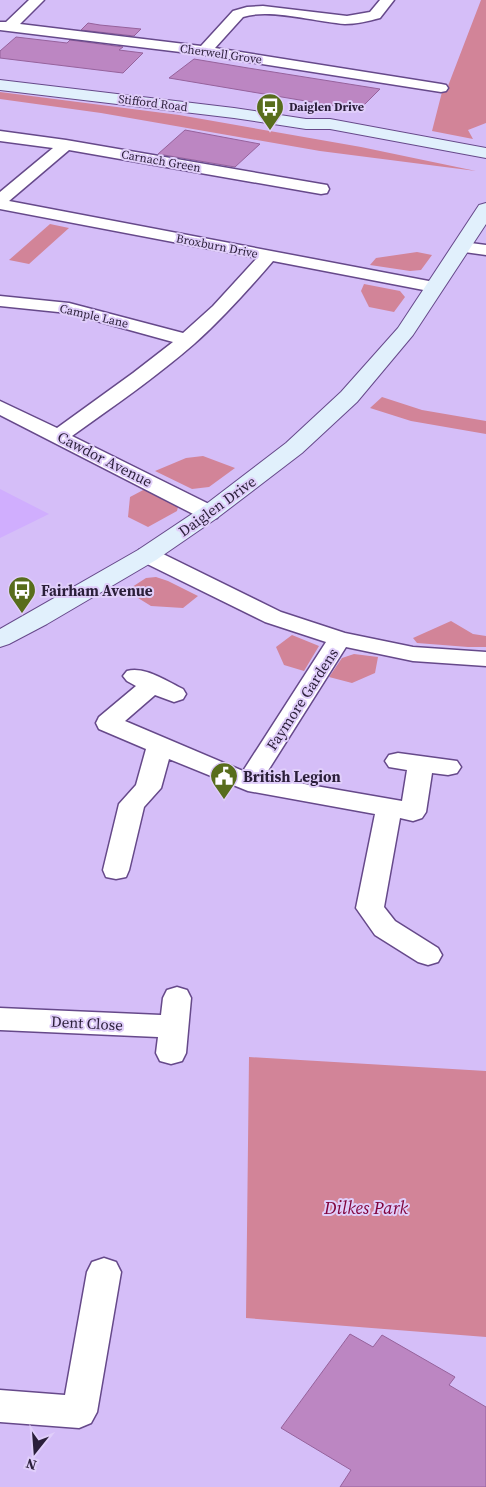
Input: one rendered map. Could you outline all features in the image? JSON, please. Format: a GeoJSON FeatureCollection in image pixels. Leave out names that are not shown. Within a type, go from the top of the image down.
{"type":"FeatureCollection","features":[{"type":"Feature","properties":{"kind":"street"},"geometry":{"type":"LineString","coordinates":[[4,27],[37,0]]}},
{"type":"Feature","properties":{"kind":"street"},"geometry":{"type":"LineString","coordinates":[[205,51],[238,14],[246,11],[263,10],[348,20],[375,15],[386,0]]}},
{"type":"Feature","properties":{"kind":"street","name":"Cherwell Grove"},"geometry":{"type":"LineString","coordinates":[[4,27],[205,51],[441,88]]}},
{"type":"Feature","properties":{"kind":"street","name":"Stifford Road"},"geometry":{"type":"LineString","coordinates":[[0,85],[224,112],[306,124],[330,124],[486,153]]}},
{"type":"Feature","properties":{"kind":"street","name":"Stifford Road"},"geometry":{"type":"LineString","coordinates":[[306,124],[322,131],[486,164]]}},
{"type":"Feature","properties":{"kind":"street","name":"Carnach Green"},"geometry":{"type":"LineString","coordinates":[[0,136],[66,145],[321,188]]}},
{"type":"Feature","properties":{"kind":"street"},"geometry":{"type":"LineString","coordinates":[[0,200],[66,145]]}},
{"type":"Feature","properties":{"kind":"street","name":"Broxburn Drive"},"geometry":{"type":"LineString","coordinates":[[0,204],[434,287]]}},
{"type":"Feature","properties":{"kind":"street","name":"Daiglen Drive"},"geometry":{"type":"LineString","coordinates":[[0,639],[147,555],[209,513],[294,448],[349,397],[406,331],[434,287],[463,247],[486,209]]}},
{"type":"Feature","properties":{"kind":"street"},"geometry":{"type":"LineString","coordinates":[[463,247],[486,250]]}},
{"type":"Feature","properties":{"kind":"street"},"geometry":{"type":"LineString","coordinates":[[59,436],[136,382],[187,340],[232,297],[269,255]]}},
{"type":"Feature","properties":{"kind":"street","name":"Cample Lane"},"geometry":{"type":"LineString","coordinates":[[0,301],[70,308],[187,340]]}},
{"type":"Feature","properties":{"kind":"street","name":"Cawdor Avenue"},"geometry":{"type":"LineString","coordinates":[[0,407],[209,513]]}},
{"type":"Feature","properties":{"kind":"street"},"geometry":{"type":"LineString","coordinates":[[147,555],[273,617],[340,639],[413,654],[486,659]]}},
{"type":"Feature","properties":{"kind":"street","name":"Faymore Gardens"},"geometry":{"type":"LineString","coordinates":[[248,783],[340,639]]}},
{"type":"Feature","properties":{"kind":"street"},"geometry":{"type":"LineString","coordinates":[[154,685],[108,723],[248,783],[413,812],[409,762],[448,767]]}},
{"type":"Feature","properties":{"kind":"street"},"geometry":{"type":"LineString","coordinates":[[116,870],[132,804],[148,788],[160,745]]}},
{"type":"Feature","properties":{"kind":"street"},"geometry":{"type":"LineString","coordinates":[[389,807],[370,908],[385,928],[428,955]]}},
{"type":"Feature","properties":{"kind":"street","name":"Dent Close"},"geometry":{"type":"LineString","coordinates":[[0,1018],[172,1040],[177,998]]}},
{"type":"Feature","properties":{"kind":"street"},"geometry":{"type":"LineString","coordinates":[[0,1406],[79,1412],[104,1272]]}},
{"type":"Feature","properties":{"kind":"shaded area"},"geometry":{"type":"Polygon","coordinates":[[[0,489],[49,514],[0,538],[0,489]]]}},
{"type":"Feature","properties":{"kind":"green space"},"geometry":{"type":"Polygon","coordinates":[[[481,0],[486,0],[486,123],[468,130],[473,139],[432,131],[442,92],[448,86],[481,0]]]}},
{"type":"Feature","properties":{"kind":"green space"},"geometry":{"type":"Polygon","coordinates":[[[0,92],[179,115],[361,147],[476,171],[320,151],[101,113],[0,99],[0,92]]]}},
{"type":"Feature","properties":{"kind":"green space"},"geometry":{"type":"Polygon","coordinates":[[[50,224],[69,228],[29,264],[9,260],[50,224]]]}},
{"type":"Feature","properties":{"kind":"green space"},"geometry":{"type":"Polygon","coordinates":[[[417,252],[432,255],[421,270],[410,271],[370,265],[376,258],[417,252]]]}},
{"type":"Feature","properties":{"kind":"green space"},"geometry":{"type":"Polygon","coordinates":[[[364,284],[400,291],[405,297],[394,312],[369,307],[361,291],[364,284]]]}},
{"type":"Feature","properties":{"kind":"green space"},"geometry":{"type":"Polygon","coordinates":[[[382,397],[422,410],[486,421],[486,434],[411,421],[370,408],[382,397]]]}},
{"type":"Feature","properties":{"kind":"green space"},"geometry":{"type":"Polygon","coordinates":[[[203,456],[235,468],[209,487],[192,489],[155,471],[186,458],[203,456]]]}},
{"type":"Feature","properties":{"kind":"green space"},"geometry":{"type":"Polygon","coordinates":[[[147,488],[179,503],[177,511],[148,527],[128,517],[130,497],[147,488]]]}},
{"type":"Feature","properties":{"kind":"green space"},"geometry":{"type":"Polygon","coordinates":[[[156,577],[198,596],[183,608],[151,606],[130,593],[129,589],[146,578],[156,577]]]}},
{"type":"Feature","properties":{"kind":"green space"},"geometry":{"type":"Polygon","coordinates":[[[451,621],[473,634],[486,636],[486,647],[417,643],[413,638],[451,621]]]}},
{"type":"Feature","properties":{"kind":"green space"},"geometry":{"type":"Polygon","coordinates":[[[292,635],[319,646],[304,671],[284,665],[276,647],[292,635]]]}},
{"type":"Feature","properties":{"kind":"green space"},"geometry":{"type":"Polygon","coordinates":[[[354,654],[378,657],[375,673],[352,683],[329,677],[342,658],[354,654]]]}},
{"type":"Feature","properties":{"kind":"green space","name":"Dilkes Park"},"geometry":{"type":"Polygon","coordinates":[[[249,1057],[486,1071],[486,1337],[246,1318],[249,1057]]]}},
{"type":"Feature","properties":{"kind":"building"},"geometry":{"type":"Polygon","coordinates":[[[88,23],[141,29],[134,36],[81,30],[88,23]]]}},
{"type":"Feature","properties":{"kind":"building"},"geometry":{"type":"Polygon","coordinates":[[[16,37],[67,43],[70,40],[123,47],[119,50],[143,53],[123,73],[0,58],[0,51],[16,37]]]}},
{"type":"Feature","properties":{"kind":"building"},"geometry":{"type":"Polygon","coordinates":[[[194,59],[380,89],[359,110],[169,78],[194,59]]]}},
{"type":"Feature","properties":{"kind":"building"},"geometry":{"type":"Polygon","coordinates":[[[185,130],[260,144],[235,167],[158,154],[185,130]]]}},
{"type":"Feature","properties":{"kind":"building"},"geometry":{"type":"Polygon","coordinates":[[[350,1334],[373,1347],[382,1335],[455,1377],[449,1385],[486,1407],[486,1487],[340,1487],[351,1470],[281,1428],[350,1334]]]}},
{"type":"Feature","properties":{"kind":"place","name":"Daiglen Drive"},"geometry":{"type":"Point","coordinates":[270,131]}},
{"type":"Feature","properties":{"kind":"place","name":"Fairham Avenue"},"geometry":{"type":"Point","coordinates":[22,614]}},
{"type":"Feature","properties":{"kind":"place","name":"British Legion"},"geometry":{"type":"Point","coordinates":[224,800]}}]}
